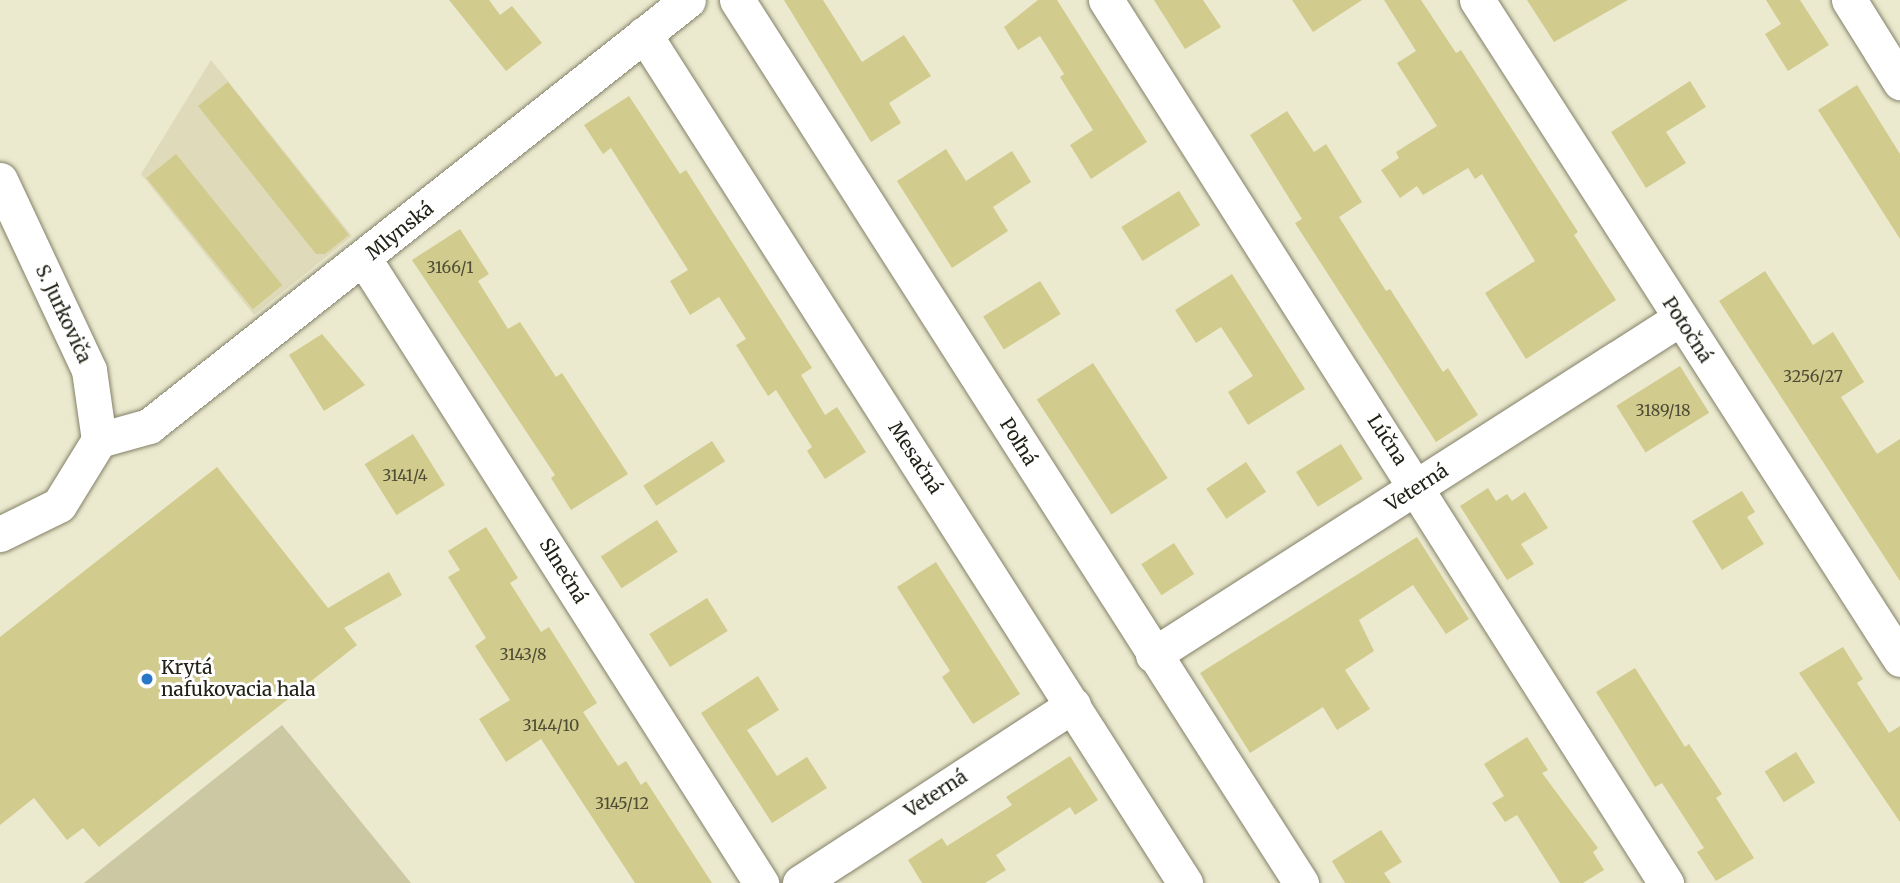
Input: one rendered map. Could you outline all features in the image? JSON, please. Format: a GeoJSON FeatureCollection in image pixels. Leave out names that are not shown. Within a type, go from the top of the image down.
{"type":"FeatureCollection","features":[{"type":"Feature","properties":{"kind":"street","name":"Mlynská"},"geometry":{"type":"LineString","coordinates":[[99,440],[149,426],[364,259],[688,0]]}},
{"type":"Feature","properties":{"kind":"street","name":"Poľná"},"geometry":{"type":"LineString","coordinates":[[737,0],[1301,883]]}},
{"type":"Feature","properties":{"kind":"street","name":"Lúčna"},"geometry":{"type":"LineString","coordinates":[[1106,0],[1418,488],[1665,883]]}},
{"type":"Feature","properties":{"kind":"street","name":"Potočná"},"geometry":{"type":"LineString","coordinates":[[1477,0],[1679,319],[1900,659]]}},
{"type":"Feature","properties":{"kind":"street"},"geometry":{"type":"LineString","coordinates":[[1849,0],[1900,82]]}},
{"type":"Feature","properties":{"kind":"street","name":"Mesačná"},"geometry":{"type":"LineString","coordinates":[[644,34],[1185,883]]}},
{"type":"Feature","properties":{"kind":"street","name":"S. Jurkoviča"},"geometry":{"type":"LineString","coordinates":[[0,180],[89,370],[99,440]]}},
{"type":"Feature","properties":{"kind":"street","name":"Slnečná"},"geometry":{"type":"LineString","coordinates":[[364,259],[761,883]]}},
{"type":"Feature","properties":{"kind":"street","name":"Veterná"},"geometry":{"type":"LineString","coordinates":[[1153,654],[1418,488],[1679,319]]}},
{"type":"Feature","properties":{"kind":"street"},"geometry":{"type":"LineString","coordinates":[[0,534],[59,505],[99,440]]}},
{"type":"Feature","properties":{"kind":"street","name":"Veterná"},"geometry":{"type":"LineString","coordinates":[[800,883],[1073,705]]}},
{"type":"Feature","properties":{"kind":"shaded area"},"geometry":{"type":"Polygon","coordinates":[[[211,60],[352,236],[254,315],[141,174],[211,60]]]}},
{"type":"Feature","properties":{"kind":"shaded area"},"geometry":{"type":"Polygon","coordinates":[[[282,725],[411,883],[84,883],[282,725]]]}},
{"type":"Feature","properties":{"kind":"building"},"geometry":{"type":"Polygon","coordinates":[[[449,0],[489,0],[500,15],[512,6],[542,43],[506,71],[449,0]]]}},
{"type":"Feature","properties":{"kind":"building"},"geometry":{"type":"Polygon","coordinates":[[[784,0],[823,0],[862,62],[904,35],[931,76],[889,103],[901,123],[871,142],[784,0]]]}},
{"type":"Feature","properties":{"kind":"building"},"geometry":{"type":"Polygon","coordinates":[[[1038,0],[1057,0],[1147,142],[1091,179],[1070,145],[1093,130],[1060,77],[1064,74],[1040,36],[1018,50],[1004,27],[1038,0]]]}},
{"type":"Feature","properties":{"kind":"building"},"geometry":{"type":"Polygon","coordinates":[[[1154,0],[1203,0],[1221,27],[1185,49],[1154,0]]]}},
{"type":"Feature","properties":{"kind":"building"},"geometry":{"type":"Polygon","coordinates":[[[1292,0],[1362,0],[1313,32],[1292,0]]]}},
{"type":"Feature","properties":{"kind":"building"},"geometry":{"type":"Polygon","coordinates":[[[1384,0],[1421,0],[1456,53],[1461,50],[1578,232],[1574,235],[1616,300],[1526,359],[1485,293],[1535,261],[1482,174],[1475,179],[1468,168],[1423,195],[1417,186],[1400,198],[1381,170],[1399,158],[1396,152],[1437,126],[1397,63],[1416,51],[1384,0]]]}},
{"type":"Feature","properties":{"kind":"building"},"geometry":{"type":"Polygon","coordinates":[[[1527,0],[1628,0],[1554,42],[1527,0]]]}},
{"type":"Feature","properties":{"kind":"building"},"geometry":{"type":"Polygon","coordinates":[[[1766,0],[1800,0],[1829,45],[1788,71],[1765,34],[1781,24],[1766,0]]]}},
{"type":"Feature","properties":{"kind":"building"},"geometry":{"type":"Polygon","coordinates":[[[1690,81],[1706,107],[1666,132],[1686,163],[1646,188],[1611,132],[1690,81]]]}},
{"type":"Feature","properties":{"kind":"building"},"geometry":{"type":"Polygon","coordinates":[[[228,82],[349,235],[325,254],[316,254],[198,106],[228,82]]]}},
{"type":"Feature","properties":{"kind":"building"},"geometry":{"type":"Polygon","coordinates":[[[1857,85],[1900,154],[1900,239],[1818,110],[1857,85]]]}},
{"type":"Feature","properties":{"kind":"building"},"geometry":{"type":"Polygon","coordinates":[[[629,96],[680,174],[686,170],[812,368],[801,375],[825,415],[837,407],[866,452],[825,479],[807,451],[812,447],[776,390],[768,396],[736,345],[746,339],[719,297],[690,315],[670,281],[688,270],[611,148],[603,154],[584,125],[629,96]]]}},
{"type":"Feature","properties":{"kind":"building"},"geometry":{"type":"Polygon","coordinates":[[[1287,111],[1314,152],[1326,144],[1362,202],[1339,217],[1386,291],[1390,289],[1443,372],[1448,368],[1478,415],[1436,442],[1295,223],[1302,219],[1250,135],[1287,111]]]}},
{"type":"Feature","properties":{"kind":"building"},"geometry":{"type":"Polygon","coordinates":[[[946,149],[966,181],[1012,151],[1031,182],[993,207],[1008,231],[952,268],[897,181],[946,149]]]}},
{"type":"Feature","properties":{"kind":"building"},"geometry":{"type":"Polygon","coordinates":[[[176,154],[282,285],[253,309],[146,178],[176,154]]]}},
{"type":"Feature","properties":{"kind":"building"},"geometry":{"type":"Polygon","coordinates":[[[1179,191],[1200,225],[1143,261],[1121,227],[1179,191]]]}},
{"type":"Feature","properties":{"kind":"building"},"geometry":{"type":"Polygon","coordinates":[[[460,229],[489,274],[478,281],[508,329],[520,322],[556,377],[562,373],[628,474],[571,510],[551,478],[555,475],[412,260],[460,229]]]}},
{"type":"Feature","properties":{"kind":"building"},"geometry":{"type":"Polygon","coordinates":[[[1765,271],[1813,345],[1833,332],[1864,382],[1841,397],[1877,454],[1900,439],[1900,581],[1719,301],[1765,271]]]}},
{"type":"Feature","properties":{"kind":"building"},"geometry":{"type":"Polygon","coordinates":[[[1232,274],[1305,389],[1248,425],[1228,392],[1253,376],[1221,327],[1196,343],[1175,310],[1232,274]]]}},
{"type":"Feature","properties":{"kind":"building"},"geometry":{"type":"Polygon","coordinates":[[[1040,281],[1061,314],[1004,350],[983,317],[1040,281]]]}},
{"type":"Feature","properties":{"kind":"building"},"geometry":{"type":"Polygon","coordinates":[[[322,334],[365,385],[324,411],[289,355],[322,334]]]}},
{"type":"Feature","properties":{"kind":"building"},"geometry":{"type":"Polygon","coordinates":[[[1093,363],[1168,478],[1111,514],[1037,399],[1093,363]]]}},
{"type":"Feature","properties":{"kind":"building"},"geometry":{"type":"Polygon","coordinates":[[[1680,366],[1709,413],[1646,452],[1616,406],[1680,366]]]}},
{"type":"Feature","properties":{"kind":"building"},"geometry":{"type":"Polygon","coordinates":[[[413,434],[445,485],[396,515],[365,464],[413,434]]]}},
{"type":"Feature","properties":{"kind":"building"},"geometry":{"type":"Polygon","coordinates":[[[712,441],[725,461],[656,506],[643,486],[712,441]]]}},
{"type":"Feature","properties":{"kind":"building"},"geometry":{"type":"Polygon","coordinates":[[[1341,444],[1363,479],[1318,507],[1296,472],[1341,444]]]}},
{"type":"Feature","properties":{"kind":"building"},"geometry":{"type":"Polygon","coordinates":[[[1246,462],[1266,492],[1226,519],[1206,489],[1246,462]]]}},
{"type":"Feature","properties":{"kind":"building","name":"Krytá nafukovacia hala"},"geometry":{"type":"Polygon","coordinates":[[[217,467],[328,608],[389,572],[402,595],[344,628],[357,645],[99,847],[83,828],[67,840],[34,798],[0,825],[0,637],[217,467]]]}},
{"type":"Feature","properties":{"kind":"building"},"geometry":{"type":"Polygon","coordinates":[[[1488,488],[1496,501],[1507,494],[1512,501],[1525,492],[1548,528],[1521,544],[1534,564],[1507,580],[1460,506],[1488,488]]]}},
{"type":"Feature","properties":{"kind":"building"},"geometry":{"type":"Polygon","coordinates":[[[1742,491],[1755,512],[1747,517],[1764,544],[1722,570],[1692,521],[1742,491]]]}},
{"type":"Feature","properties":{"kind":"building"},"geometry":{"type":"Polygon","coordinates":[[[657,520],[678,552],[622,588],[601,556],[657,520]]]}},
{"type":"Feature","properties":{"kind":"building"},"geometry":{"type":"Polygon","coordinates":[[[486,527],[518,578],[510,583],[541,632],[549,627],[597,703],[583,712],[618,766],[626,761],[641,785],[646,781],[712,883],[635,883],[541,739],[506,762],[479,719],[510,700],[475,646],[486,638],[448,577],[460,570],[448,551],[486,527]]]}},
{"type":"Feature","properties":{"kind":"building"},"geometry":{"type":"Polygon","coordinates":[[[1417,537],[1469,619],[1446,634],[1413,585],[1359,620],[1374,651],[1345,670],[1370,709],[1337,730],[1323,707],[1250,753],[1200,673],[1417,537]]]}},
{"type":"Feature","properties":{"kind":"building"},"geometry":{"type":"Polygon","coordinates":[[[1174,543],[1194,574],[1161,595],[1141,564],[1174,543]]]}},
{"type":"Feature","properties":{"kind":"building"},"geometry":{"type":"Polygon","coordinates":[[[936,562],[1020,694],[973,724],[942,677],[950,671],[897,587],[936,562]]]}},
{"type":"Feature","properties":{"kind":"building"},"geometry":{"type":"Polygon","coordinates":[[[707,598],[728,631],[670,667],[649,634],[707,598]]]}},
{"type":"Feature","properties":{"kind":"building"},"geometry":{"type":"Polygon","coordinates":[[[1843,647],[1863,679],[1857,683],[1889,733],[1900,726],[1900,822],[1799,673],[1843,647]]]}},
{"type":"Feature","properties":{"kind":"building"},"geometry":{"type":"Polygon","coordinates":[[[1635,668],[1685,747],[1689,744],[1722,794],[1716,798],[1754,858],[1716,881],[1697,852],[1704,848],[1662,783],[1655,787],[1596,692],[1635,668]]]}},
{"type":"Feature","properties":{"kind":"building"},"geometry":{"type":"Polygon","coordinates":[[[758,676],[779,710],[747,730],[777,776],[807,757],[827,788],[772,823],[701,713],[758,676]]]}},
{"type":"Feature","properties":{"kind":"building"},"geometry":{"type":"Polygon","coordinates":[[[1527,737],[1548,770],[1542,773],[1598,848],[1593,852],[1604,870],[1583,883],[1560,883],[1517,815],[1505,822],[1492,803],[1504,796],[1484,764],[1527,737]]]}},
{"type":"Feature","properties":{"kind":"building"},"geometry":{"type":"Polygon","coordinates":[[[1796,752],[1815,783],[1784,802],[1765,772],[1796,752]]]}},
{"type":"Feature","properties":{"kind":"building"},"geometry":{"type":"Polygon","coordinates":[[[1070,756],[1098,800],[1075,815],[1070,807],[996,855],[1006,870],[985,883],[922,883],[908,860],[942,838],[947,846],[1012,805],[1006,797],[1070,756]]]}},
{"type":"Feature","properties":{"kind":"building"},"geometry":{"type":"Polygon","coordinates":[[[1381,830],[1402,862],[1384,873],[1391,883],[1345,883],[1332,861],[1381,830]]]}},
{"type":"Feature","properties":{"kind":"place","name":"Krytá nafukovacia hala"},"geometry":{"type":"Point","coordinates":[147,679]}}]}
